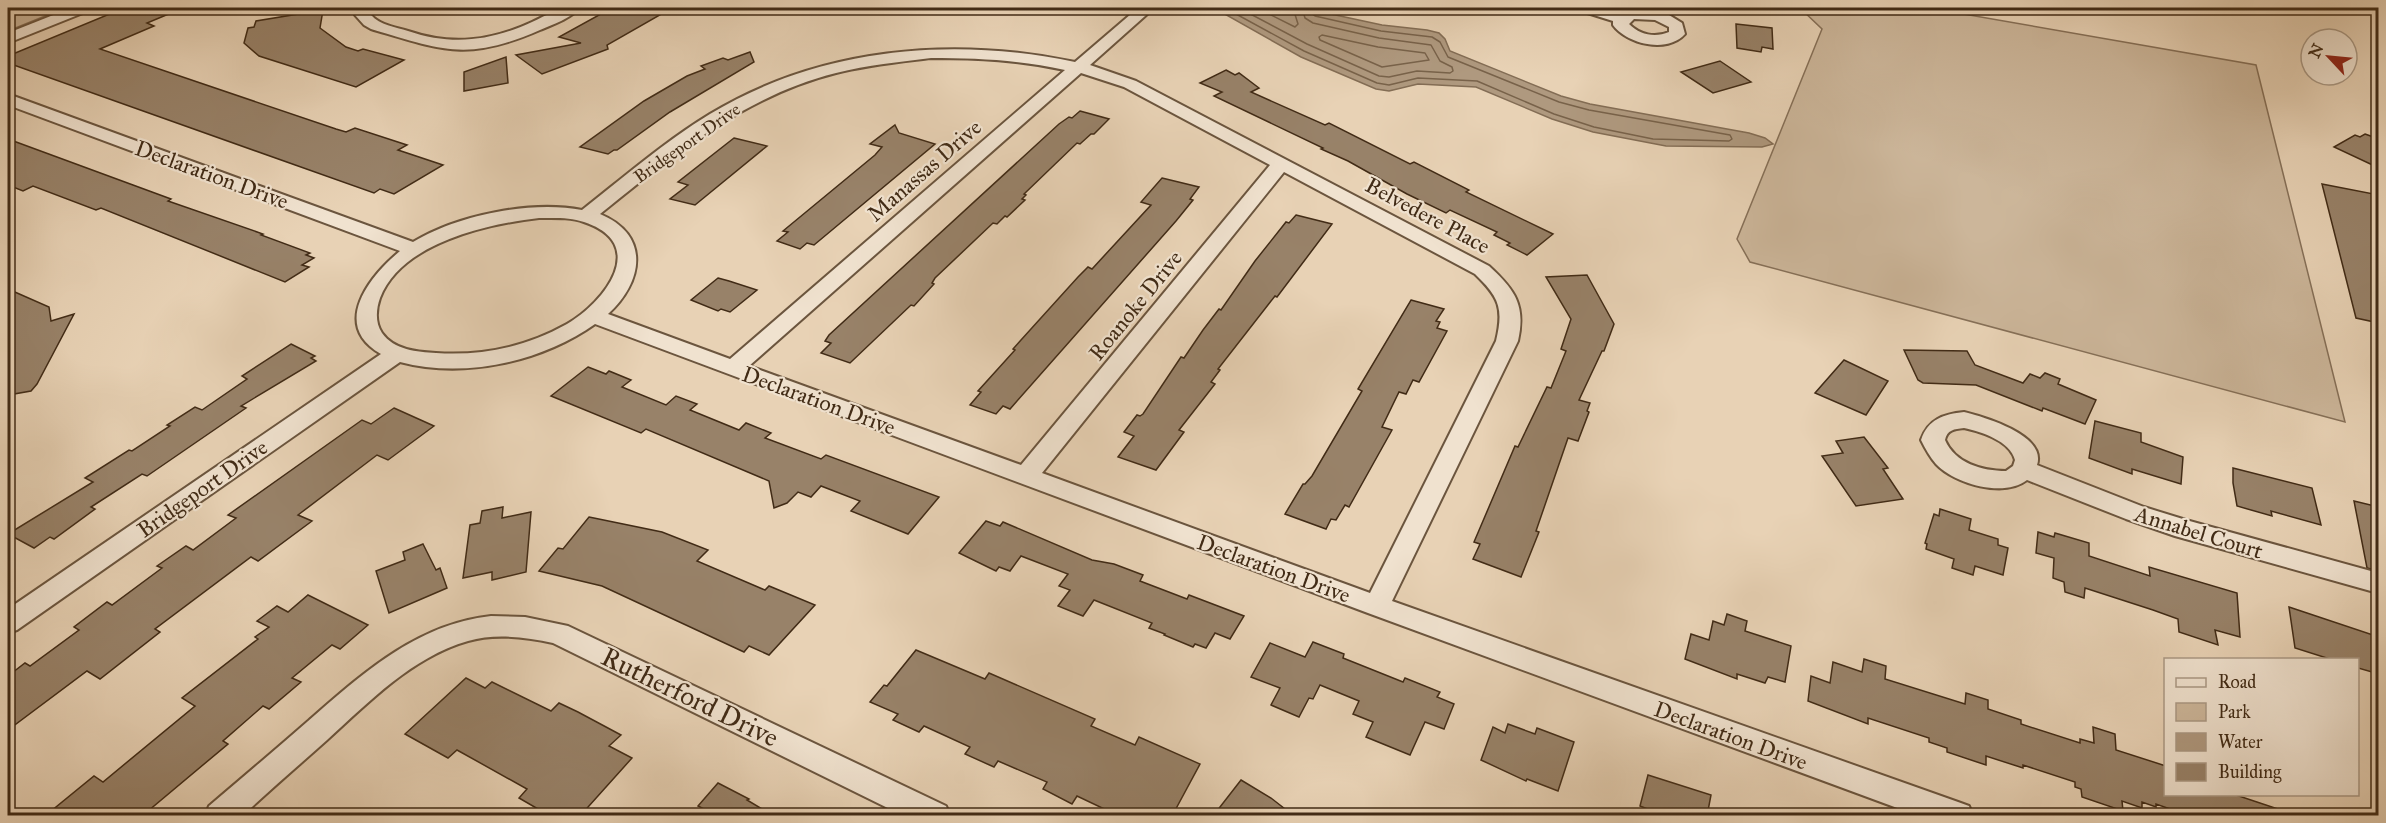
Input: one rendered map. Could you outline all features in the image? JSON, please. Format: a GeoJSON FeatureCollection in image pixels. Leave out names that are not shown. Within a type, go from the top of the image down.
{"type":"FeatureCollection","features":[{"type":"Feature","properties":{"kind":"street"},"geometry":{"type":"LineString","coordinates":[[8,39],[83,8]]}},
{"type":"Feature","properties":{"kind":"street"},"geometry":{"type":"LineString","coordinates":[[366,8],[363,15],[376,26],[429,43],[461,46],[494,42],[515,36],[572,8]]}},
{"type":"Feature","properties":{"kind":"street","name":"Manassas Drive"},"geometry":{"type":"LineString","coordinates":[[733,368],[1146,8]]}},
{"type":"Feature","properties":{"kind":"street"},"geometry":{"type":"LineString","coordinates":[[1586,8],[1623,19]]}},
{"type":"Feature","properties":{"kind":"street"},"geometry":{"type":"LineString","coordinates":[[2369,8],[2379,11]]}},
{"type":"Feature","properties":{"kind":"street","name":"Bridgeport Drive"},"geometry":{"type":"LineString","coordinates":[[585,216],[714,120],[756,97],[804,78],[877,60],[951,53],[1032,57],[1078,67]]}},
{"type":"Feature","properties":{"kind":"street","name":"Belvedere Place"},"geometry":{"type":"LineString","coordinates":[[1078,67],[1130,84],[1482,270],[1505,294],[1512,309],[1513,322],[1508,341],[1377,606]]}},
{"type":"Feature","properties":{"kind":"street","name":"Declaration Drive"},"geometry":{"type":"LineString","coordinates":[[8,99],[416,249]]}},
{"type":"Feature","properties":{"kind":"street","name":"Roanoke Drive"},"geometry":{"type":"LineString","coordinates":[[1026,476],[1281,164]]}},
{"type":"Feature","properties":{"kind":"street"},"geometry":{"type":"LineString","coordinates":[[539,212],[585,216],[611,228],[623,240],[628,252],[628,269],[621,285],[609,301],[592,316],[547,341],[495,357],[438,362],[396,354],[374,337],[367,325],[366,310],[370,296],[380,280],[395,264],[416,249],[459,228],[510,215],[539,212]]}},
{"type":"Feature","properties":{"kind":"street","name":"Declaration Drive"},"geometry":{"type":"LineString","coordinates":[[592,316],[1377,606],[1958,816]]}},
{"type":"Feature","properties":{"kind":"street","name":"Bridgeport Drive"},"geometry":{"type":"LineString","coordinates":[[8,623],[396,354]]}},
{"type":"Feature","properties":{"kind":"street","name":"Annabel Court"},"geometry":{"type":"LineString","coordinates":[[2024,469],[2164,523],[2379,583]]}},
{"type":"Feature","properties":{"kind":"street","name":"Rutherford Drive"},"geometry":{"type":"LineString","coordinates":[[220,816],[397,663],[435,643],[468,630],[500,626],[531,627],[559,634],[935,816]]}},
{"type":"Feature","properties":{"kind":"green space"},"geometry":{"type":"Polygon","coordinates":[[[8,8],[65,8],[8,31],[8,8]]]}},
{"type":"Feature","properties":{"kind":"green space"},"geometry":{"type":"Polygon","coordinates":[[[1800,8],[1929,8],[2256,65],[2345,422],[1750,262],[1737,239],[1822,29],[1800,8]]]}},
{"type":"Feature","properties":{"kind":"water"},"geometry":{"type":"Polygon","coordinates":[[[1214,8],[1303,8],[1382,25],[1427,30],[1439,33],[1445,39],[1450,51],[1561,96],[1590,104],[1749,133],[1765,138],[1773,144],[1762,147],[1666,146],[1593,132],[1552,119],[1476,87],[1418,84],[1389,91],[1376,89],[1301,57],[1214,8]]]}},
{"type":"Feature","properties":{"kind":"building"},"geometry":{"type":"Polygon","coordinates":[[[124,8],[183,8],[147,23],[154,26],[100,49],[336,129],[346,132],[355,128],[407,145],[398,150],[443,165],[394,194],[380,189],[374,193],[8,63],[8,56],[124,8]]]}},
{"type":"Feature","properties":{"kind":"building"},"geometry":{"type":"Polygon","coordinates":[[[624,8],[672,8],[607,45],[608,49],[542,74],[516,55],[581,43],[559,37],[608,10],[617,11],[624,8]]]}},
{"type":"Feature","properties":{"kind":"building"},"geometry":{"type":"Polygon","coordinates":[[[323,10],[320,28],[346,47],[404,60],[356,87],[259,56],[244,43],[248,28],[254,27],[256,21],[323,10]]]}},
{"type":"Feature","properties":{"kind":"building"},"geometry":{"type":"Polygon","coordinates":[[[1736,24],[1772,28],[1773,49],[1762,47],[1761,52],[1737,48],[1736,24]]]}},
{"type":"Feature","properties":{"kind":"building"},"geometry":{"type":"Polygon","coordinates":[[[750,52],[754,62],[670,112],[617,150],[608,154],[580,147],[644,101],[687,76],[705,69],[701,66],[750,52]]]}},
{"type":"Feature","properties":{"kind":"building"},"geometry":{"type":"Polygon","coordinates":[[[506,57],[508,83],[464,91],[464,72],[506,57]]]}},
{"type":"Feature","properties":{"kind":"building"},"geometry":{"type":"Polygon","coordinates":[[[1720,61],[1751,82],[1713,93],[1681,72],[1720,61]]]}},
{"type":"Feature","properties":{"kind":"building"},"geometry":{"type":"Polygon","coordinates":[[[1226,70],[1235,75],[1239,73],[1259,88],[1251,92],[1325,125],[1329,123],[1410,164],[1414,162],[1469,190],[1466,192],[1553,234],[1527,255],[1507,245],[1510,243],[1494,235],[1497,232],[1450,210],[1446,213],[1407,194],[1348,161],[1321,149],[1323,148],[1214,96],[1222,92],[1200,83],[1226,70]]]}},
{"type":"Feature","properties":{"kind":"building"},"geometry":{"type":"Polygon","coordinates":[[[1080,111],[1109,119],[1094,134],[1080,144],[1077,143],[1024,194],[1026,195],[1022,199],[1025,200],[1007,217],[1005,216],[997,224],[993,223],[935,278],[932,283],[934,284],[914,306],[911,305],[850,363],[821,353],[831,343],[825,341],[829,335],[1059,124],[1080,111]]]}},
{"type":"Feature","properties":{"kind":"building"},"geometry":{"type":"Polygon","coordinates":[[[895,125],[899,133],[935,144],[814,245],[807,243],[800,249],[777,241],[788,232],[783,231],[875,155],[882,147],[870,144],[895,125]]]}},
{"type":"Feature","properties":{"kind":"building"},"geometry":{"type":"Polygon","coordinates":[[[2365,134],[2379,139],[2379,168],[2334,147],[2355,135],[2360,137],[2365,134]]]}},
{"type":"Feature","properties":{"kind":"building"},"geometry":{"type":"Polygon","coordinates":[[[734,138],[767,146],[695,205],[670,199],[688,185],[678,182],[734,138]]]}},
{"type":"Feature","properties":{"kind":"building"},"geometry":{"type":"Polygon","coordinates":[[[8,139],[171,199],[168,201],[263,234],[261,235],[310,253],[306,255],[314,258],[302,265],[309,267],[285,282],[101,208],[96,210],[33,186],[23,191],[8,185],[8,139]]]}},
{"type":"Feature","properties":{"kind":"building"},"geometry":{"type":"Polygon","coordinates":[[[1162,178],[1199,187],[1190,199],[1193,200],[1176,221],[1010,409],[1003,406],[996,414],[970,405],[981,392],[978,391],[1015,350],[1013,349],[1078,277],[1088,267],[1092,269],[1151,205],[1141,202],[1162,178]]]}},
{"type":"Feature","properties":{"kind":"building"},"geometry":{"type":"Polygon","coordinates":[[[2322,184],[2379,195],[2379,323],[2356,318],[2322,184]]]}},
{"type":"Feature","properties":{"kind":"building"},"geometry":{"type":"Polygon","coordinates":[[[1296,215],[1332,224],[1277,297],[1275,296],[1218,369],[1220,370],[1211,382],[1215,384],[1179,430],[1184,432],[1156,470],[1118,457],[1134,436],[1124,432],[1137,415],[1143,414],[1181,357],[1184,358],[1286,222],[1289,223],[1296,215]]]}},
{"type":"Feature","properties":{"kind":"building"},"geometry":{"type":"Polygon","coordinates":[[[1587,275],[1614,324],[1604,351],[1579,400],[1590,403],[1587,411],[1589,412],[1578,441],[1568,438],[1536,531],[1539,532],[1521,577],[1473,559],[1480,544],[1474,542],[1515,446],[1518,447],[1547,387],[1551,388],[1566,351],[1561,349],[1571,319],[1546,277],[1587,275]]]}},
{"type":"Feature","properties":{"kind":"building"},"geometry":{"type":"Polygon","coordinates":[[[718,278],[757,290],[730,312],[721,309],[718,311],[691,300],[718,278]]]}},
{"type":"Feature","properties":{"kind":"building"},"geometry":{"type":"Polygon","coordinates":[[[8,289],[49,307],[51,321],[74,314],[37,384],[31,391],[8,395],[8,289]]]}},
{"type":"Feature","properties":{"kind":"building"},"geometry":{"type":"Polygon","coordinates":[[[1411,300],[1444,309],[1436,321],[1440,322],[1437,328],[1447,331],[1419,382],[1413,380],[1406,394],[1399,392],[1382,427],[1392,430],[1349,507],[1345,505],[1336,520],[1331,519],[1326,529],[1285,514],[1303,484],[1312,476],[1362,391],[1358,389],[1411,300]]]}},
{"type":"Feature","properties":{"kind":"building"},"geometry":{"type":"Polygon","coordinates":[[[291,344],[315,356],[311,358],[316,361],[241,406],[246,408],[147,476],[142,474],[91,507],[95,509],[54,539],[50,537],[34,548],[8,534],[93,482],[85,478],[129,450],[132,451],[195,407],[202,410],[247,379],[242,376],[291,344]]]}},
{"type":"Feature","properties":{"kind":"building"},"geometry":{"type":"Polygon","coordinates":[[[1904,350],[1967,351],[1975,365],[2023,383],[2030,374],[2040,378],[2045,373],[2060,379],[2058,384],[2096,400],[2085,424],[2043,408],[2042,411],[1976,385],[1923,383],[1918,380],[1904,350]]]}},
{"type":"Feature","properties":{"kind":"building"},"geometry":{"type":"Polygon","coordinates":[[[1844,360],[1888,381],[1866,415],[1815,393],[1844,360]]]}},
{"type":"Feature","properties":{"kind":"building"},"geometry":{"type":"Polygon","coordinates":[[[588,367],[606,374],[609,371],[631,380],[622,387],[666,405],[676,396],[697,404],[690,410],[739,430],[746,423],[771,433],[765,438],[821,459],[826,455],[939,497],[908,534],[851,511],[860,501],[821,486],[811,497],[798,492],[787,503],[774,508],[769,481],[646,429],[641,433],[551,396],[588,367]]]}},
{"type":"Feature","properties":{"kind":"building"},"geometry":{"type":"Polygon","coordinates":[[[394,408],[434,426],[388,460],[377,455],[298,515],[312,521],[258,561],[251,557],[155,629],[160,632],[100,679],[87,671],[8,730],[8,676],[25,663],[30,666],[79,630],[74,627],[107,602],[112,605],[162,568],[157,566],[186,546],[193,550],[236,518],[228,515],[362,420],[371,424],[394,408]]]}},
{"type":"Feature","properties":{"kind":"building"},"geometry":{"type":"Polygon","coordinates":[[[2095,421],[2141,433],[2141,442],[2183,457],[2181,484],[2132,469],[2132,474],[2089,458],[2095,421]]]}},
{"type":"Feature","properties":{"kind":"building"},"geometry":{"type":"Polygon","coordinates":[[[1864,437],[1888,468],[1883,469],[1903,499],[1856,506],[1822,456],[1843,453],[1836,441],[1864,437]]]}},
{"type":"Feature","properties":{"kind":"building"},"geometry":{"type":"Polygon","coordinates":[[[2233,468],[2312,488],[2321,525],[2271,511],[2272,516],[2237,506],[2233,468]]]}},
{"type":"Feature","properties":{"kind":"building"},"geometry":{"type":"Polygon","coordinates":[[[2354,501],[2379,507],[2379,571],[2367,568],[2354,501]]]}},
{"type":"Feature","properties":{"kind":"building"},"geometry":{"type":"Polygon","coordinates":[[[503,507],[502,518],[531,512],[526,572],[492,580],[492,572],[463,578],[470,525],[480,523],[482,511],[503,507]]]}},
{"type":"Feature","properties":{"kind":"building"},"geometry":{"type":"Polygon","coordinates":[[[1940,509],[1971,519],[1969,530],[1998,539],[1998,545],[2008,548],[2003,575],[1975,566],[1973,575],[1952,568],[1954,559],[1926,549],[1927,544],[1925,543],[1934,514],[1939,516],[1940,509]]]}},
{"type":"Feature","properties":{"kind":"building"},"geometry":{"type":"Polygon","coordinates":[[[589,517],[662,532],[708,550],[697,561],[765,590],[769,586],[815,605],[769,655],[749,646],[744,652],[602,586],[539,571],[558,548],[563,549],[589,517]]]}},
{"type":"Feature","properties":{"kind":"building"},"geometry":{"type":"Polygon","coordinates":[[[986,521],[1000,526],[1003,522],[1092,560],[1114,564],[1143,575],[1140,581],[1187,599],[1189,595],[1244,616],[1230,639],[1215,633],[1206,648],[1195,644],[1193,647],[1164,635],[1149,628],[1152,623],[1094,600],[1083,616],[1058,606],[1070,590],[1059,586],[1068,574],[1021,556],[1010,571],[999,567],[996,571],[959,553],[986,521]]]}},
{"type":"Feature","properties":{"kind":"building"},"geometry":{"type":"Polygon","coordinates":[[[2038,532],[2054,537],[2055,533],[2089,543],[2089,556],[2150,576],[2149,567],[2237,593],[2240,637],[2215,630],[2218,645],[2179,632],[2178,619],[2153,610],[2085,588],[2084,598],[2065,592],[2064,582],[2053,578],[2054,558],[2036,553],[2038,532]]]}},
{"type":"Feature","properties":{"kind":"building"},"geometry":{"type":"Polygon","coordinates":[[[423,544],[436,570],[440,568],[447,588],[389,613],[376,571],[405,560],[403,552],[423,544]]]}},
{"type":"Feature","properties":{"kind":"building"},"geometry":{"type":"Polygon","coordinates":[[[308,595],[368,625],[340,649],[332,645],[292,678],[301,682],[269,709],[263,706],[223,741],[228,744],[142,816],[45,816],[94,776],[103,782],[195,706],[182,698],[258,639],[255,637],[269,627],[257,621],[277,606],[288,612],[308,595]]]}},
{"type":"Feature","properties":{"kind":"building"},"geometry":{"type":"Polygon","coordinates":[[[2289,607],[2379,637],[2379,674],[2359,668],[2359,658],[2327,658],[2295,648],[2289,607]]]}},
{"type":"Feature","properties":{"kind":"building"},"geometry":{"type":"Polygon","coordinates":[[[1727,614],[1747,621],[1745,631],[1791,646],[1785,682],[1768,677],[1765,683],[1737,674],[1737,679],[1685,659],[1691,634],[1709,640],[1713,621],[1724,625],[1727,614]]]}},
{"type":"Feature","properties":{"kind":"building"},"geometry":{"type":"Polygon","coordinates":[[[1313,642],[1344,654],[1343,658],[1403,682],[1405,678],[1440,692],[1437,697],[1454,704],[1444,729],[1425,722],[1410,755],[1366,737],[1373,722],[1353,714],[1359,701],[1320,685],[1313,699],[1309,698],[1299,717],[1271,705],[1280,688],[1251,677],[1270,643],[1305,657],[1313,642]]]}},
{"type":"Feature","properties":{"kind":"building"},"geometry":{"type":"Polygon","coordinates":[[[916,650],[985,679],[989,673],[1095,719],[1091,726],[1135,745],[1139,737],[1200,764],[1172,816],[1119,816],[1077,796],[1072,804],[1043,789],[1047,782],[998,761],[994,767],[965,754],[970,747],[924,726],[919,732],[893,720],[898,714],[870,702],[884,685],[887,686],[916,650]]]}},
{"type":"Feature","properties":{"kind":"building"},"geometry":{"type":"Polygon","coordinates":[[[1864,659],[1886,666],[1885,679],[1965,704],[1966,693],[1988,700],[1988,709],[2021,720],[2021,724],[2080,743],[2080,739],[2094,743],[2093,727],[2115,734],[2116,750],[2164,765],[2164,796],[2239,796],[2287,812],[2287,816],[2190,816],[2156,804],[2156,807],[2142,802],[2142,808],[2122,801],[2123,811],[2082,797],[2081,789],[2075,787],[2075,782],[1986,756],[1986,765],[1947,752],[1947,748],[1929,742],[1929,738],[1868,718],[1868,724],[1808,701],[1811,676],[1830,683],[1833,662],[1862,672],[1864,659]]]}},
{"type":"Feature","properties":{"kind":"building"},"geometry":{"type":"Polygon","coordinates":[[[466,678],[485,688],[492,682],[551,711],[559,703],[578,712],[621,735],[609,746],[632,758],[580,816],[550,816],[519,798],[527,789],[457,750],[448,758],[405,734],[466,678]]]}},
{"type":"Feature","properties":{"kind":"building"},"geometry":{"type":"Polygon","coordinates":[[[1508,724],[1535,734],[1537,728],[1574,742],[1558,791],[1527,779],[1526,781],[1481,760],[1493,727],[1505,733],[1508,724]]]}},
{"type":"Feature","properties":{"kind":"building"},"geometry":{"type":"Polygon","coordinates":[[[1648,775],[1711,795],[1707,816],[1665,816],[1640,806],[1648,775]]]}},
{"type":"Feature","properties":{"kind":"building"},"geometry":{"type":"Polygon","coordinates":[[[1241,780],[1271,798],[1294,816],[1213,816],[1241,780]]]}},
{"type":"Feature","properties":{"kind":"building"},"geometry":{"type":"Polygon","coordinates":[[[718,783],[749,799],[747,800],[774,816],[699,816],[704,809],[698,806],[718,783]]]}}]}
